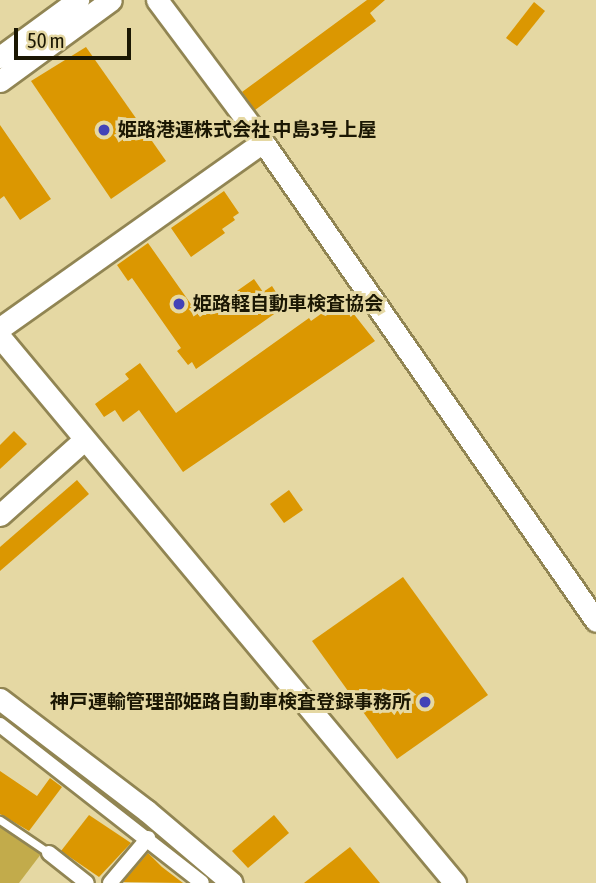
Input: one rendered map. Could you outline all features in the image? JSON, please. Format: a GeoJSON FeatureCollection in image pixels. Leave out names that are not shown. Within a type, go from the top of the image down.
{"type":"FeatureCollection","features":[{"type":"Feature","properties":{"kind":"street"},"geometry":{"type":"LineString","coordinates":[[0,57],[78,0]]}},
{"type":"Feature","properties":{"kind":"street"},"geometry":{"type":"LineString","coordinates":[[0,81],[111,0]]}},
{"type":"Feature","properties":{"kind":"street"},"geometry":{"type":"LineString","coordinates":[[157,0],[263,142],[596,621]]}},
{"type":"Feature","properties":{"kind":"street"},"geometry":{"type":"LineString","coordinates":[[0,328],[263,142]]}},
{"type":"Feature","properties":{"kind":"street"},"geometry":{"type":"LineString","coordinates":[[0,337],[456,883]]}},
{"type":"Feature","properties":{"kind":"street"},"geometry":{"type":"LineString","coordinates":[[0,515],[84,440]]}},
{"type":"Feature","properties":{"kind":"street"},"geometry":{"type":"LineString","coordinates":[[0,699],[147,811],[232,883]]}},
{"type":"Feature","properties":{"kind":"street"},"geometry":{"type":"LineString","coordinates":[[0,725],[148,838],[202,883]]}},
{"type":"Feature","properties":{"kind":"street"},"geometry":{"type":"LineString","coordinates":[[110,883],[148,838]]}},
{"type":"Feature","properties":{"kind":"street"},"geometry":{"type":"LineString","coordinates":[[49,853],[86,883]]}},
{"type":"Feature","properties":{"kind":"lane"},"geometry":{"type":"LineString","coordinates":[[0,820],[49,853]]}},
{"type":"Feature","properties":{"kind":"shaded area"},"geometry":{"type":"Polygon","coordinates":[[[0,825],[41,854],[19,883],[0,883],[0,825]]]}},
{"type":"Feature","properties":{"kind":"building"},"geometry":{"type":"Polygon","coordinates":[[[367,0],[385,0],[370,13],[376,21],[255,110],[242,92],[367,0]]]}},
{"type":"Feature","properties":{"kind":"building"},"geometry":{"type":"Polygon","coordinates":[[[534,2],[545,11],[517,46],[506,38],[534,2]]]}},
{"type":"Feature","properties":{"kind":"building","name":"姫路港運株式会社 中島3号上屋"},"geometry":{"type":"Polygon","coordinates":[[[86,47],[166,161],[111,199],[31,81],[86,47]]]}},
{"type":"Feature","properties":{"kind":"building"},"geometry":{"type":"Polygon","coordinates":[[[0,125],[51,199],[20,220],[4,196],[0,199],[0,125]]]}},
{"type":"Feature","properties":{"kind":"building"},"geometry":{"type":"Polygon","coordinates":[[[224,191],[239,213],[233,217],[235,220],[222,229],[225,233],[191,257],[171,228],[224,191]]]}},
{"type":"Feature","properties":{"kind":"building"},"geometry":{"type":"Polygon","coordinates":[[[148,243],[200,317],[254,279],[263,292],[272,286],[279,297],[271,303],[277,312],[196,369],[192,362],[188,365],[177,351],[181,348],[132,278],[128,281],[117,265],[148,243]]]}},
{"type":"Feature","properties":{"kind":"building"},"geometry":{"type":"Polygon","coordinates":[[[342,299],[375,341],[183,472],[139,410],[123,422],[115,410],[104,417],[95,404],[129,379],[125,374],[140,363],[176,413],[309,318],[311,321],[342,299]]]}},
{"type":"Feature","properties":{"kind":"building"},"geometry":{"type":"Polygon","coordinates":[[[14,431],[27,444],[0,469],[0,445],[14,431]]]}},
{"type":"Feature","properties":{"kind":"building"},"geometry":{"type":"Polygon","coordinates":[[[77,480],[89,494],[0,571],[0,547],[77,480]]]}},
{"type":"Feature","properties":{"kind":"building"},"geometry":{"type":"Polygon","coordinates":[[[289,490],[303,510],[284,523],[270,504],[289,490]]]}},
{"type":"Feature","properties":{"kind":"building"},"geometry":{"type":"Polygon","coordinates":[[[403,577],[488,695],[397,759],[312,641],[403,577]]]}},
{"type":"Feature","properties":{"kind":"building"},"geometry":{"type":"Polygon","coordinates":[[[0,771],[37,796],[50,778],[62,787],[29,831],[0,814],[0,771]]]}},
{"type":"Feature","properties":{"kind":"building"},"geometry":{"type":"Polygon","coordinates":[[[89,815],[131,843],[99,877],[61,851],[89,815]]]}},
{"type":"Feature","properties":{"kind":"building"},"geometry":{"type":"Polygon","coordinates":[[[274,815],[289,833],[248,868],[232,851],[274,815]]]}},
{"type":"Feature","properties":{"kind":"building"},"geometry":{"type":"Polygon","coordinates":[[[350,847],[380,883],[304,883],[350,847]]]}},
{"type":"Feature","properties":{"kind":"building"},"geometry":{"type":"Polygon","coordinates":[[[148,853],[162,867],[183,883],[123,882],[148,853]]]}},
{"type":"Feature","properties":{"kind":"place","name":"姫路港運株式会社 中島3号上屋"},"geometry":{"type":"Point","coordinates":[104,130]}},
{"type":"Feature","properties":{"kind":"place","name":"姫路軽自動車検査協会"},"geometry":{"type":"Point","coordinates":[179,304]}},
{"type":"Feature","properties":{"kind":"place","name":"神戸運輸管理部姫路自動車検査登録事務所"},"geometry":{"type":"Point","coordinates":[425,702]}}]}
